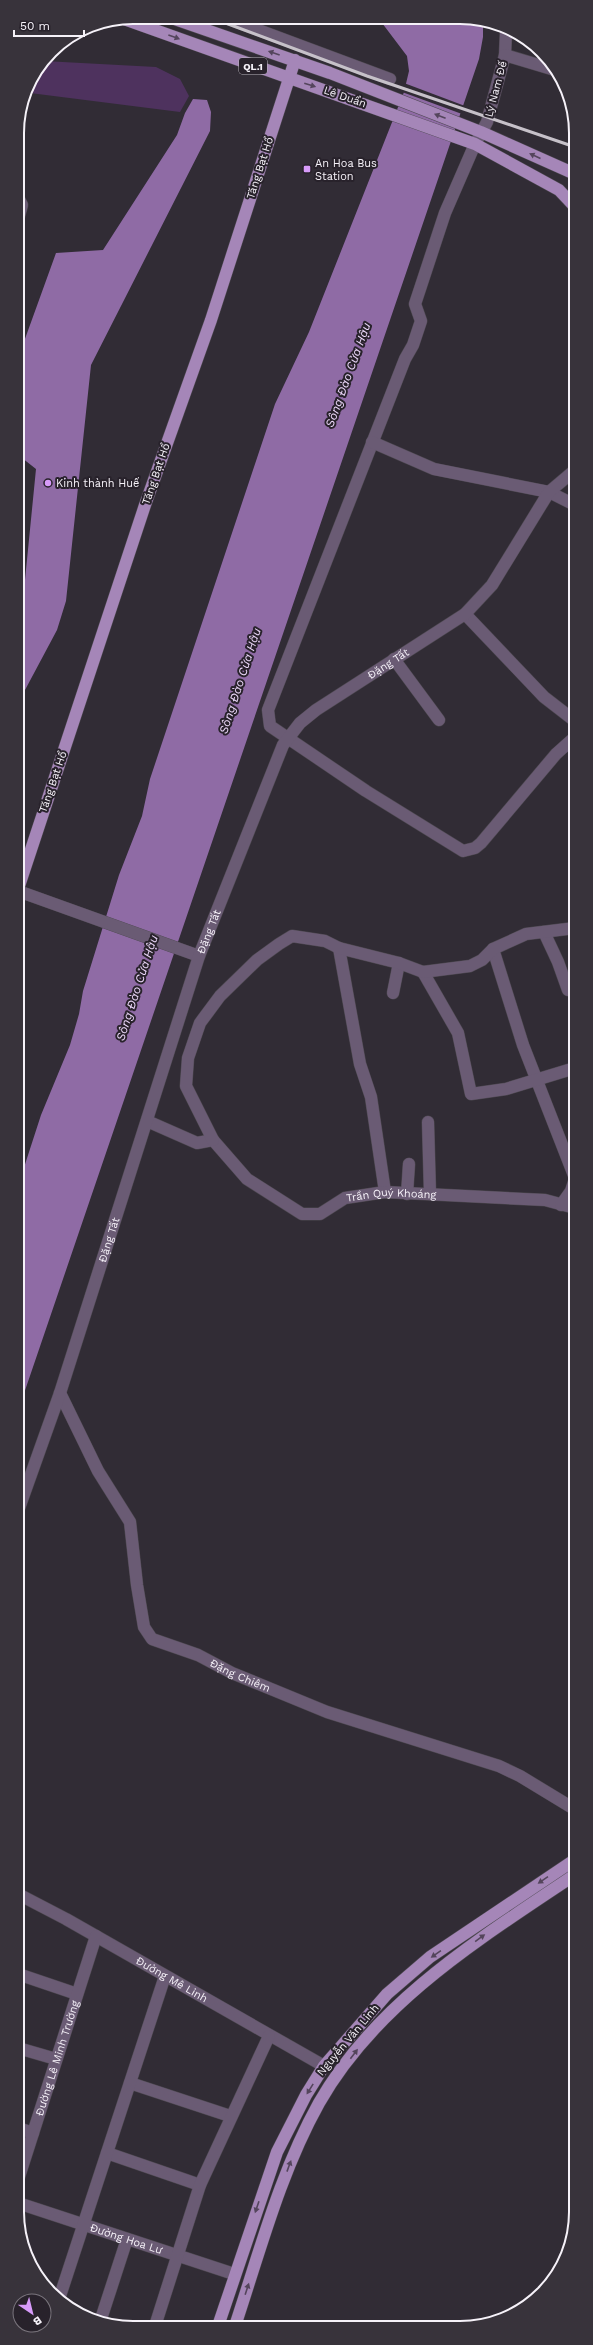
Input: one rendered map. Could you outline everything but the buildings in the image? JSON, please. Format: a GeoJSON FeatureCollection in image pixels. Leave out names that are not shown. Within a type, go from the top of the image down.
{"type":"FeatureCollection","features":[{"type":"Feature","properties":{"kind":"main road","name":"Lê Duẩn"},"geometry":{"type":"LineString","coordinates":[[138,24],[289,79],[472,142],[559,190]]}},
{"type":"Feature","properties":{"kind":"main road","name":"Lê Duẩn"},"geometry":{"type":"LineString","coordinates":[[190,24],[295,60],[479,131],[569,171]]}},
{"type":"Feature","properties":{"kind":"main road","name":"Tăng Bạt Hổ"},"geometry":{"type":"LineString","coordinates":[[24,872],[145,505],[211,320],[295,60]]}},
{"type":"Feature","properties":{"kind":"main road","name":"QL.1"},"geometry":{"type":"LineString","coordinates":[[569,178],[559,190],[569,201]]}},
{"type":"Feature","properties":{"kind":"main road","name":"Nguyễn Văn Linh"},"geometry":{"type":"LineString","coordinates":[[220,2321],[234,2274],[277,2152],[306,2095],[324,2066],[387,1994],[430,1957],[569,1864]]}},
{"type":"Feature","properties":{"kind":"main road","name":"Nguyễn Văn Linh"},"geometry":{"type":"LineString","coordinates":[[237,2321],[292,2157],[320,2103],[355,2052],[399,2004],[440,1968],[569,1879]]}},
{"type":"Feature","properties":{"kind":"main road"},"geometry":{"type":"LineString","coordinates":[[387,1994],[399,2004]]}},
{"type":"Feature","properties":{"kind":"main road"},"geometry":{"type":"LineString","coordinates":[[247,2238],[262,2243]]}},
{"type":"Feature","properties":{"kind":"street"},"geometry":{"type":"LineString","coordinates":[[242,24],[390,79]]}},
{"type":"Feature","properties":{"kind":"street","name":"Lý Nam Đế"},"geometry":{"type":"LineString","coordinates":[[288,737],[270,726],[268,710],[372,442],[405,359],[413,345],[421,321],[415,304],[445,213],[472,142],[488,118],[505,55],[506,34]]}},
{"type":"Feature","properties":{"kind":"street"},"geometry":{"type":"LineString","coordinates":[[505,55],[546,67]]}},
{"type":"Feature","properties":{"kind":"street"},"geometry":{"type":"LineString","coordinates":[[372,442],[434,469],[549,492],[569,503]]}},
{"type":"Feature","properties":{"kind":"street","name":"Đặng Tất"},"geometry":{"type":"LineString","coordinates":[[24,1495],[60,1393],[199,956],[288,737],[300,723],[316,710],[465,614],[492,585],[549,492],[569,475]]}},
{"type":"Feature","properties":{"kind":"street"},"geometry":{"type":"LineString","coordinates":[[465,614],[544,697],[569,716]]}},
{"type":"Feature","properties":{"kind":"street"},"geometry":{"type":"LineString","coordinates":[[394,659],[439,720]]}},
{"type":"Feature","properties":{"kind":"street"},"geometry":{"type":"LineString","coordinates":[[288,737],[366,791],[463,851],[475,848],[480,843],[556,754],[569,742]]}},
{"type":"Feature","properties":{"kind":"street"},"geometry":{"type":"LineString","coordinates":[[24,892],[199,956]]}},
{"type":"Feature","properties":{"kind":"street"},"geometry":{"type":"LineString","coordinates":[[569,929],[526,934],[492,949],[482,960],[470,966],[423,972],[458,1033],[471,1094],[506,1089],[569,1070]]}},
{"type":"Feature","properties":{"kind":"street"},"geometry":{"type":"LineString","coordinates":[[544,932],[569,990]]}},
{"type":"Feature","properties":{"kind":"street","name":"Trần Quý Khoáng"},"geometry":{"type":"LineString","coordinates":[[423,972],[399,963],[339,948],[325,941],[292,936],[257,960],[220,996],[200,1023],[188,1058],[186,1086],[213,1140],[247,1179],[302,1214],[320,1214],[345,1198],[386,1192],[546,1200],[569,1207]]}},
{"type":"Feature","properties":{"kind":"street"},"geometry":{"type":"LineString","coordinates":[[339,948],[360,1064],[371,1097],[386,1192]]}},
{"type":"Feature","properties":{"kind":"street"},"geometry":{"type":"LineString","coordinates":[[492,949],[523,1045],[569,1163]]}},
{"type":"Feature","properties":{"kind":"street"},"geometry":{"type":"LineString","coordinates":[[393,993],[399,963]]}},
{"type":"Feature","properties":{"kind":"street"},"geometry":{"type":"LineString","coordinates":[[146,1121],[197,1143],[213,1140]]}},
{"type":"Feature","properties":{"kind":"street"},"geometry":{"type":"LineString","coordinates":[[428,1122],[430,1194]]}},
{"type":"Feature","properties":{"kind":"street"},"geometry":{"type":"LineString","coordinates":[[407,1194],[408,1164]]}},
{"type":"Feature","properties":{"kind":"street"},"geometry":{"type":"LineString","coordinates":[[561,1205],[569,1194]]}},
{"type":"Feature","properties":{"kind":"street","name":"Đặng Chiêm"},"geometry":{"type":"LineString","coordinates":[[60,1393],[98,1471],[130,1522],[137,1585],[144,1627],[152,1639],[198,1655],[232,1673],[327,1712],[499,1766],[520,1776],[569,1806]]}},
{"type":"Feature","properties":{"kind":"street","name":"Đường Mê Linh"},"geometry":{"type":"LineString","coordinates":[[24,1897],[96,1936],[324,2066]]}},
{"type":"Feature","properties":{"kind":"street","name":"Đường Lê Minh Trường"},"geometry":{"type":"LineString","coordinates":[[24,2161],[96,1936]]}},
{"type":"Feature","properties":{"kind":"street"},"geometry":{"type":"LineString","coordinates":[[24,1976],[78,1994]]}},
{"type":"Feature","properties":{"kind":"street"},"geometry":{"type":"LineString","coordinates":[[61,2294],[165,1976]]}},
{"type":"Feature","properties":{"kind":"street"},"geometry":{"type":"LineString","coordinates":[[157,2321],[200,2185],[230,2116],[269,2036]]}},
{"type":"Feature","properties":{"kind":"street"},"geometry":{"type":"LineString","coordinates":[[24,2050],[56,2059]]}},
{"type":"Feature","properties":{"kind":"street"},"geometry":{"type":"LineString","coordinates":[[130,2083],[230,2116]]}},
{"type":"Feature","properties":{"kind":"street"},"geometry":{"type":"LineString","coordinates":[[24,2130],[33,2133]]}},
{"type":"Feature","properties":{"kind":"street"},"geometry":{"type":"LineString","coordinates":[[107,2153],[200,2185]]}},
{"type":"Feature","properties":{"kind":"street","name":"Đường Hoa Lư"},"geometry":{"type":"LineString","coordinates":[[24,2205],[234,2274]]}},
{"type":"Feature","properties":{"kind":"street"},"geometry":{"type":"LineString","coordinates":[[102,2316],[127,2239]]}},
{"type":"Feature","properties":{"kind":"shaded area"},"geometry":{"type":"Polygon","coordinates":[[[51,61],[156,67],[180,79],[189,96],[180,112],[32,93],[42,72],[51,61]]]}},
{"type":"Feature","properties":{"kind":"water","name":"Sông Đào Cửa Hậu"},"geometry":{"type":"Polygon","coordinates":[[[383,24],[467,24],[483,27],[483,37],[479,59],[24,1393],[24,1167],[41,1115],[70,1045],[79,1014],[83,991],[119,875],[142,816],[150,779],[275,404],[309,332],[404,92],[409,71],[407,56],[383,24]]]}},
{"type":"Feature","properties":{"kind":"water"},"geometry":{"type":"Polygon","coordinates":[[[193,99],[207,100],[211,112],[210,131],[91,365],[66,601],[57,630],[24,692],[24,590],[36,469],[24,460],[24,342],[56,253],[103,250],[177,135],[185,113],[193,99]]]}},
{"type":"Feature","properties":{"kind":"pier"},"geometry":{"type":"Polygon","coordinates":[[[404,83],[465,106],[462,114],[402,92],[404,83]]]}},
{"type":"Feature","properties":{"kind":"railway"},"geometry":{"type":"LineString","coordinates":[[228,24],[367,76],[569,145]]}},
{"type":"Feature","properties":{"kind":"place","name":"An Hoa Bus Station"},"geometry":{"type":"Point","coordinates":[307,169]}},
{"type":"Feature","properties":{"kind":"place","name":"Kinh thành Huế"},"geometry":{"type":"Point","coordinates":[48,483]}}]}
